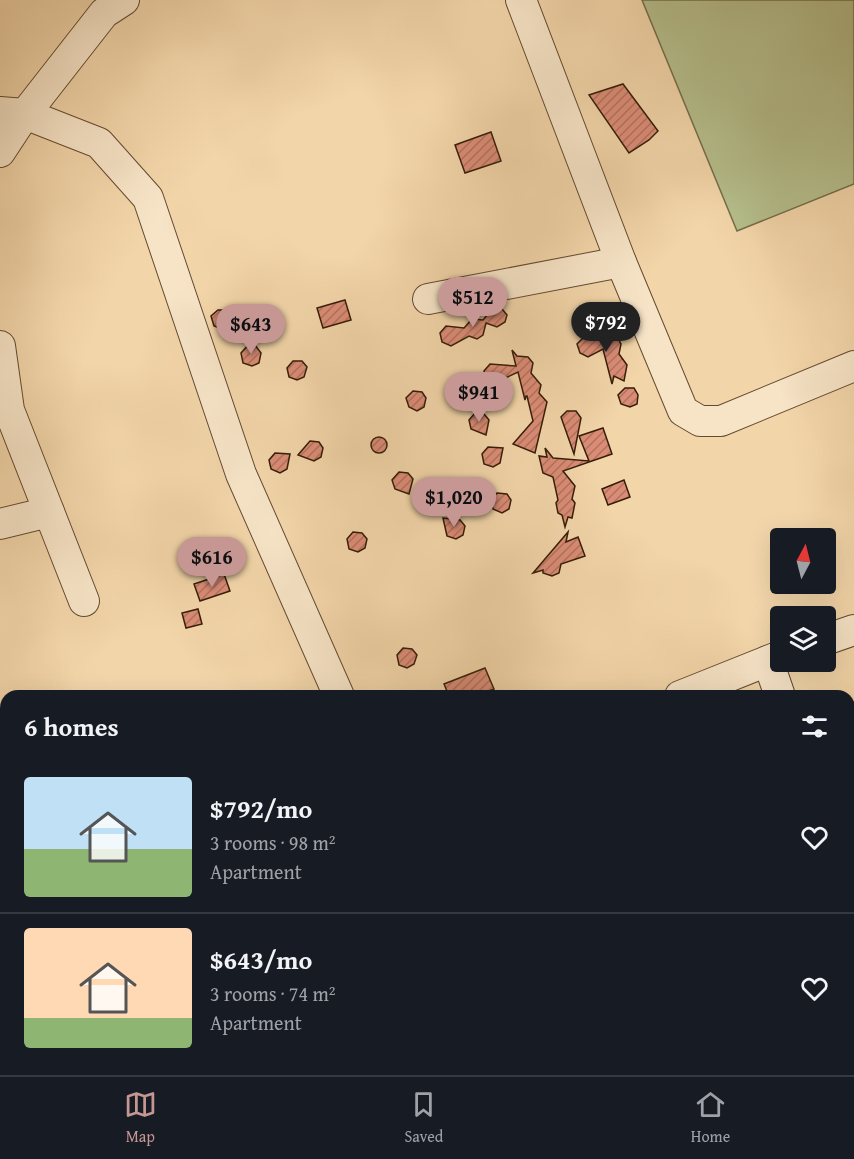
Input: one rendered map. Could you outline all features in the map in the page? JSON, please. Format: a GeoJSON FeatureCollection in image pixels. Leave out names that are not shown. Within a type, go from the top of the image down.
{"type":"FeatureCollection","features":[{"type":"Feature","properties":{"kind":"street"},"geometry":{"type":"LineString","coordinates":[[0,152],[13,113],[104,13],[124,0]]}},
{"type":"Feature","properties":{"kind":"street"},"geometry":{"type":"LineString","coordinates":[[521,0],[621,262],[683,411],[700,421],[721,421],[854,366]]}},
{"type":"Feature","properties":{"kind":"street"},"geometry":{"type":"LineString","coordinates":[[13,113],[99,143],[148,198],[241,474],[336,690]]}},
{"type":"Feature","properties":{"kind":"street"},"geometry":{"type":"LineString","coordinates":[[428,299],[621,262]]}},
{"type":"Feature","properties":{"kind":"street"},"geometry":{"type":"LineString","coordinates":[[0,346],[9,410],[84,601]]}},
{"type":"Feature","properties":{"kind":"street"},"geometry":{"type":"LineString","coordinates":[[0,524],[49,512]]}},
{"type":"Feature","properties":{"kind":"street"},"geometry":{"type":"LineString","coordinates":[[836,636],[854,630]]}},
{"type":"Feature","properties":{"kind":"street"},"geometry":{"type":"LineString","coordinates":[[695,690],[770,661]]}},
{"type":"Feature","properties":{"kind":"street"},"geometry":{"type":"LineString","coordinates":[[776,672],[779,690]]}},
{"type":"Feature","properties":{"kind":"green space"},"geometry":{"type":"Polygon","coordinates":[[[642,0],[854,0],[854,184],[737,231],[642,0]]]}},
{"type":"Feature","properties":{"kind":"building"},"geometry":{"type":"Polygon","coordinates":[[[623,84],[658,131],[629,153],[589,95],[623,84]]]}},
{"type":"Feature","properties":{"kind":"building"},"geometry":{"type":"Polygon","coordinates":[[[491,132],[501,161],[465,173],[455,145],[491,132]]]}},
{"type":"Feature","properties":{"kind":"building"},"geometry":{"type":"Polygon","coordinates":[[[345,300],[351,320],[323,328],[317,308],[345,300]]]}},
{"type":"Feature","properties":{"kind":"building"},"geometry":{"type":"Polygon","coordinates":[[[493,308],[502,309],[507,315],[505,322],[497,327],[486,323],[483,335],[477,339],[469,336],[451,346],[442,342],[440,333],[446,326],[464,328],[472,319],[483,320],[493,308]]]}},
{"type":"Feature","properties":{"kind":"building"},"geometry":{"type":"Polygon","coordinates":[[[218,310],[227,310],[236,322],[222,329],[214,326],[211,316],[218,310]]]}},
{"type":"Feature","properties":{"kind":"building"},"geometry":{"type":"Polygon","coordinates":[[[596,325],[607,337],[617,337],[621,344],[619,354],[627,365],[624,381],[614,376],[612,384],[603,349],[588,357],[580,353],[577,344],[584,337],[600,338],[596,325]]]}},
{"type":"Feature","properties":{"kind":"building"},"geometry":{"type":"Polygon","coordinates":[[[252,341],[261,353],[259,363],[252,366],[243,363],[241,353],[252,341]]]}},
{"type":"Feature","properties":{"kind":"building"},"geometry":{"type":"Polygon","coordinates":[[[512,350],[517,356],[528,357],[533,363],[531,373],[541,385],[539,393],[547,402],[535,453],[513,444],[533,421],[518,372],[495,383],[486,380],[484,371],[490,364],[516,366],[512,350]]]}},
{"type":"Feature","properties":{"kind":"building"},"geometry":{"type":"Polygon","coordinates":[[[293,361],[302,361],[307,367],[304,377],[297,380],[289,377],[287,368],[293,361]]]}},
{"type":"Feature","properties":{"kind":"building"},"geometry":{"type":"Polygon","coordinates":[[[625,388],[634,388],[638,395],[637,404],[630,407],[621,404],[618,395],[625,388]]]}},
{"type":"Feature","properties":{"kind":"building"},"geometry":{"type":"Polygon","coordinates":[[[413,391],[422,392],[426,398],[424,407],[417,411],[409,407],[406,398],[413,391]]]}},
{"type":"Feature","properties":{"kind":"building"},"geometry":{"type":"Polygon","coordinates":[[[567,411],[576,411],[581,418],[574,454],[561,417],[567,411]]]}},
{"type":"Feature","properties":{"kind":"building"},"geometry":{"type":"Polygon","coordinates":[[[475,413],[484,414],[489,420],[486,435],[471,429],[469,420],[475,413]]]}},
{"type":"Feature","properties":{"kind":"building"},"geometry":{"type":"Polygon","coordinates":[[[603,428],[612,454],[563,471],[575,486],[572,518],[568,517],[565,527],[562,515],[558,513],[553,477],[543,473],[539,456],[547,457],[545,448],[553,458],[589,461],[579,436],[603,428]]]}},
{"type":"Feature","properties":{"kind":"building"},"geometry":{"type":"Polygon","coordinates":[[[376,437],[382,437],[387,445],[385,451],[376,453],[371,448],[371,442],[376,437]]]}},
{"type":"Feature","properties":{"kind":"building"},"geometry":{"type":"Polygon","coordinates":[[[310,441],[319,442],[323,448],[321,457],[314,461],[298,455],[310,441]]]}},
{"type":"Feature","properties":{"kind":"building"},"geometry":{"type":"Polygon","coordinates":[[[488,447],[503,448],[500,463],[493,467],[484,464],[482,454],[488,447]]]}},
{"type":"Feature","properties":{"kind":"building"},"geometry":{"type":"Polygon","coordinates":[[[275,453],[290,454],[287,469],[280,473],[271,469],[269,460],[275,453]]]}},
{"type":"Feature","properties":{"kind":"building"},"geometry":{"type":"Polygon","coordinates":[[[399,472],[408,473],[413,479],[409,494],[395,489],[392,480],[399,472]]]}},
{"type":"Feature","properties":{"kind":"building"},"geometry":{"type":"Polygon","coordinates":[[[624,480],[630,497],[608,505],[602,489],[624,480]]]}},
{"type":"Feature","properties":{"kind":"building"},"geometry":{"type":"Polygon","coordinates":[[[497,493],[507,494],[511,500],[509,509],[502,513],[493,509],[491,500],[497,493]]]}},
{"type":"Feature","properties":{"kind":"building"},"geometry":{"type":"Polygon","coordinates":[[[443,518],[460,520],[465,526],[463,535],[456,539],[447,536],[443,518]]]}},
{"type":"Feature","properties":{"kind":"building"},"geometry":{"type":"Polygon","coordinates":[[[353,532],[362,533],[367,539],[365,548],[358,552],[349,549],[347,539],[353,532]]]}},
{"type":"Feature","properties":{"kind":"building"},"geometry":{"type":"Polygon","coordinates":[[[568,532],[566,542],[578,537],[585,556],[561,564],[559,573],[552,576],[543,573],[543,570],[533,573],[568,532]]]}},
{"type":"Feature","properties":{"kind":"building"},"geometry":{"type":"Polygon","coordinates":[[[224,574],[230,591],[200,601],[194,584],[224,574]]]}},
{"type":"Feature","properties":{"kind":"building"},"geometry":{"type":"Polygon","coordinates":[[[198,609],[202,624],[186,628],[182,613],[198,609]]]}},
{"type":"Feature","properties":{"kind":"building"},"geometry":{"type":"Polygon","coordinates":[[[403,648],[412,649],[417,655],[414,664],[407,668],[399,665],[397,655],[403,648]]]}},
{"type":"Feature","properties":{"kind":"building"},"geometry":{"type":"Polygon","coordinates":[[[485,668],[494,689],[446,690],[444,684],[485,668]]]}}]}
